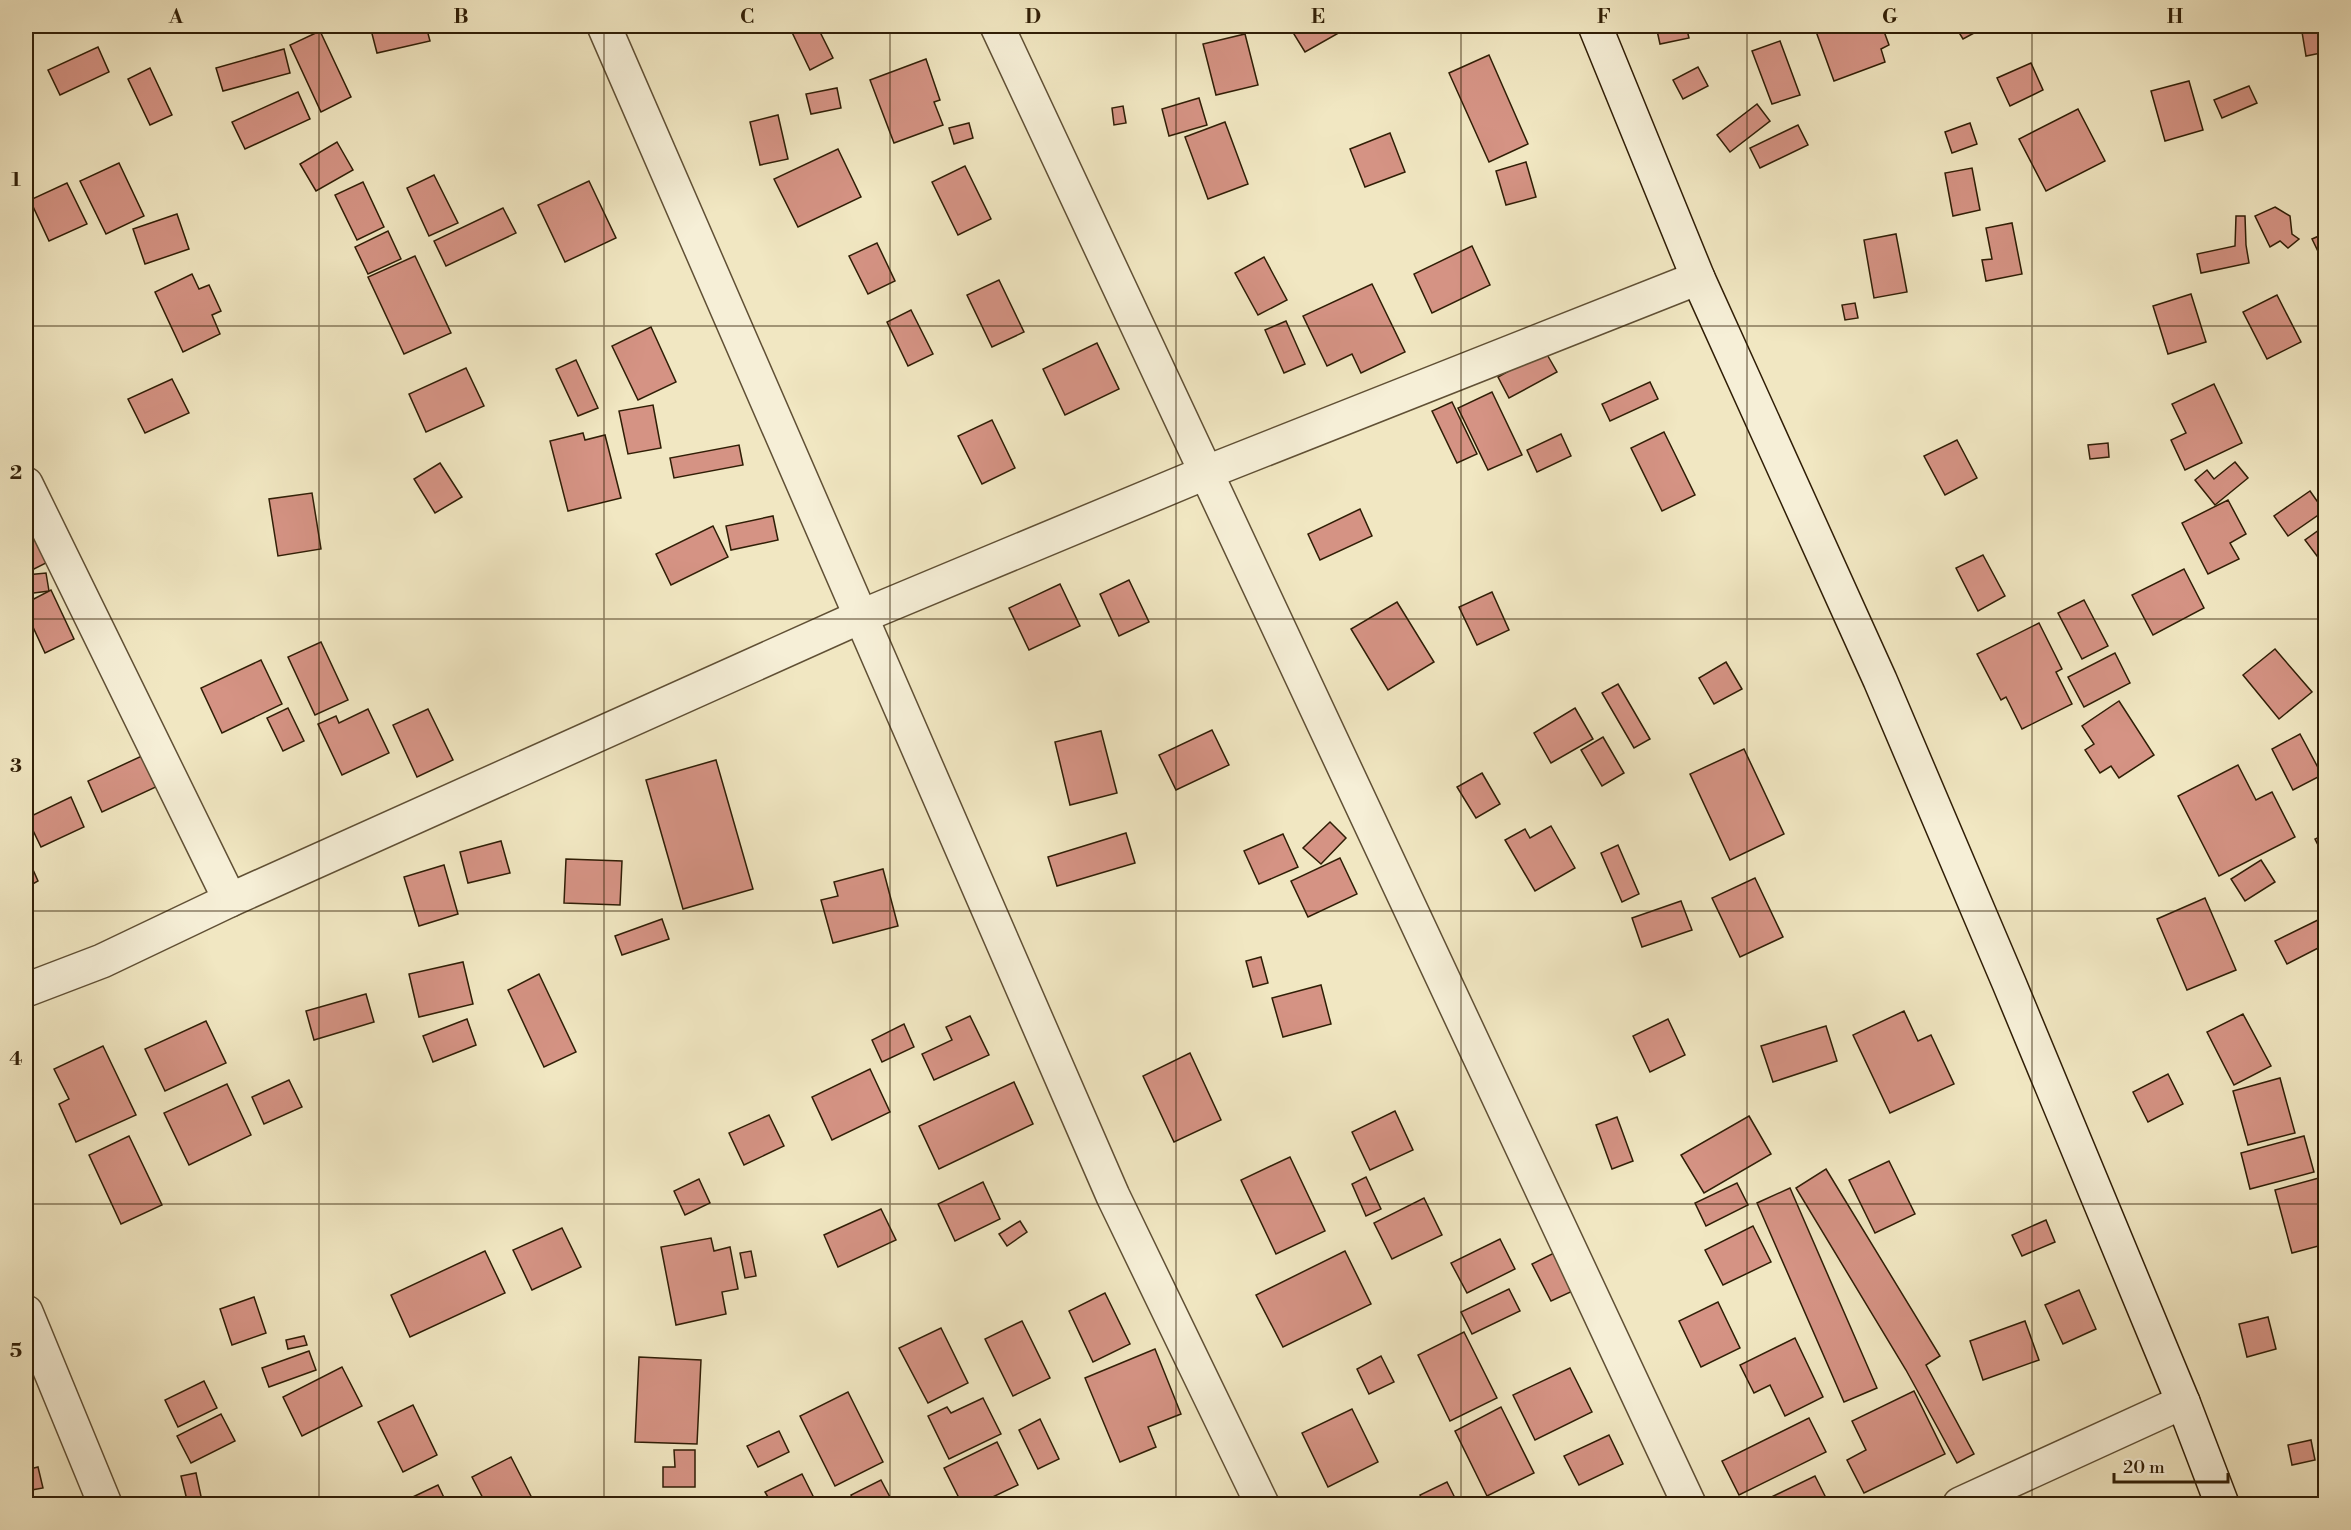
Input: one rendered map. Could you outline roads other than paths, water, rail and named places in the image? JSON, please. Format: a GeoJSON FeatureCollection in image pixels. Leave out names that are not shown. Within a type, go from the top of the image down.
{"type":"FeatureCollection","features":[{"type":"Feature","properties":{"kind":"street"},"geometry":{"type":"LineString","coordinates":[[604,26],[1113,1196],[1262,1504]]}},
{"type":"Feature","properties":{"kind":"street"},"geometry":{"type":"LineString","coordinates":[[997,26],[1689,1504]]}},
{"type":"Feature","properties":{"kind":"street"},"geometry":{"type":"LineString","coordinates":[[1595,26],[1698,278],[1880,680],[2183,1402],[2222,1504]]}},
{"type":"Feature","properties":{"kind":"street"},"geometry":{"type":"LineString","coordinates":[[26,990],[102,960],[230,900],[862,616],[1205,473],[1698,278]]}},
{"type":"Feature","properties":{"kind":"street"},"geometry":{"type":"LineString","coordinates":[[26,484],[230,900]]}},
{"type":"Feature","properties":{"kind":"street"},"geometry":{"type":"LineString","coordinates":[[26,1312],[105,1504]]}},
{"type":"Feature","properties":{"kind":"street"},"geometry":{"type":"LineString","coordinates":[[1960,1504],[2183,1402]]}}]}
